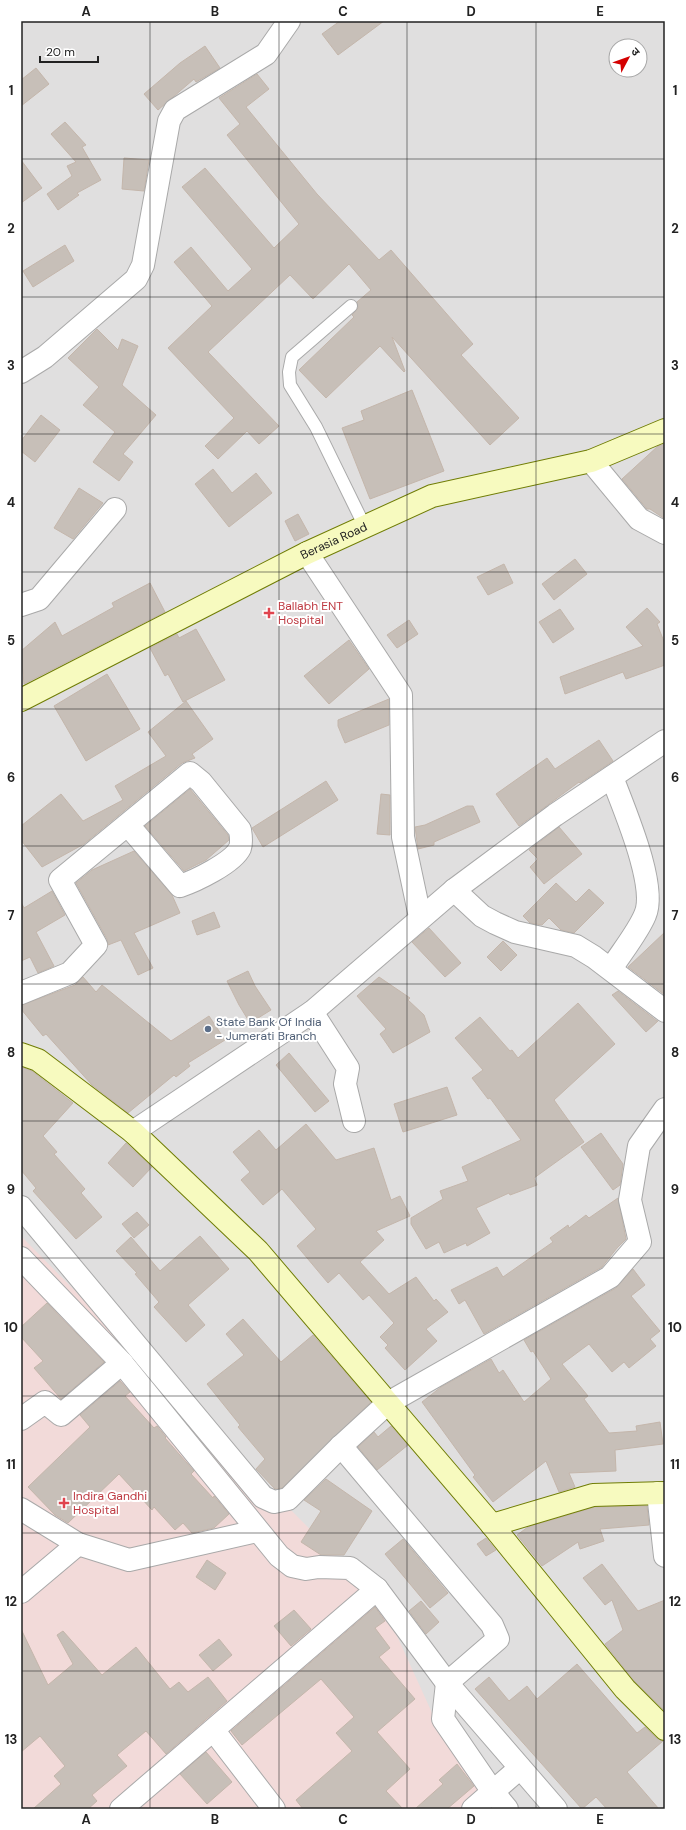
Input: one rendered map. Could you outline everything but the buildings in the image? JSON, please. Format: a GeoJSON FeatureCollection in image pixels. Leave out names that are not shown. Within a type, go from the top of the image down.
{"type":"FeatureCollection","features":[{"type":"Feature","properties":{"kind":"street"},"geometry":{"type":"LineString","coordinates":[[21,372],[45,357],[136,279],[143,265],[168,121],[175,110],[266,54],[288,21]]}},
{"type":"Feature","properties":{"kind":"street","name":"Berasia Road"},"geometry":{"type":"LineString","coordinates":[[21,700],[307,553],[432,496],[591,461],[665,430]]}},
{"type":"Feature","properties":{"kind":"street"},"geometry":{"type":"LineString","coordinates":[[591,461],[639,519],[665,533]]}},
{"type":"Feature","properties":{"kind":"street"},"geometry":{"type":"LineString","coordinates":[[21,605],[39,599],[115,509]]}},
{"type":"Feature","properties":{"kind":"street"},"geometry":{"type":"LineString","coordinates":[[307,553],[401,695],[403,837],[420,917]]}},
{"type":"Feature","properties":{"kind":"street"},"geometry":{"type":"LineString","coordinates":[[133,1132],[312,1012],[420,917],[454,890],[555,815],[665,741]]}},
{"type":"Feature","properties":{"kind":"street"},"geometry":{"type":"LineString","coordinates":[[21,994],[70,973],[96,945],[60,880],[190,773],[201,782],[240,830],[242,839],[239,850],[224,863],[201,878],[180,886],[128,825]]}},
{"type":"Feature","properties":{"kind":"street"},"geometry":{"type":"LineString","coordinates":[[611,969],[646,914],[647,889],[641,855],[612,777]]}},
{"type":"Feature","properties":{"kind":"street"},"geometry":{"type":"LineString","coordinates":[[454,890],[482,916],[495,923],[515,932],[576,946],[611,969],[665,1011]]}},
{"type":"Feature","properties":{"kind":"street"},"geometry":{"type":"LineString","coordinates":[[312,1012],[348,1068],[344,1084],[354,1121]]}},
{"type":"Feature","properties":{"kind":"street"},"geometry":{"type":"LineString","coordinates":[[21,1054],[38,1060],[133,1132],[258,1251],[492,1525],[625,1688],[665,1729]]}},
{"type":"Feature","properties":{"kind":"street"},"geometry":{"type":"LineString","coordinates":[[21,1207],[263,1497],[274,1502],[288,1499],[341,1446],[388,1403],[610,1277],[640,1242],[630,1200],[639,1146],[665,1109]]}},
{"type":"Feature","properties":{"kind":"street"},"geometry":{"type":"LineString","coordinates":[[21,1258],[122,1363],[257,1531],[279,1556],[292,1566],[306,1569],[319,1567],[350,1568],[377,1589],[447,1683],[556,1809]]}},
{"type":"Feature","properties":{"kind":"street"},"geometry":{"type":"LineString","coordinates":[[21,1419],[45,1402],[61,1415],[122,1363]]}},
{"type":"Feature","properties":{"kind":"street"},"geometry":{"type":"LineString","coordinates":[[341,1446],[492,1625],[498,1639],[447,1683],[443,1719],[493,1792],[507,1809]]}},
{"type":"Feature","properties":{"kind":"street"},"geometry":{"type":"LineString","coordinates":[[492,1525],[593,1495],[662,1493],[665,1556]]}},
{"type":"Feature","properties":{"kind":"street"},"geometry":{"type":"LineString","coordinates":[[21,1509],[78,1544],[129,1560],[257,1531]]}},
{"type":"Feature","properties":{"kind":"street"},"geometry":{"type":"LineString","coordinates":[[21,1592],[78,1544]]}},
{"type":"Feature","properties":{"kind":"street"},"geometry":{"type":"LineString","coordinates":[[121,1809],[214,1731],[377,1589]]}},
{"type":"Feature","properties":{"kind":"street"},"geometry":{"type":"LineString","coordinates":[[214,1731],[274,1809]]}},
{"type":"Feature","properties":{"kind":"street"},"geometry":{"type":"LineString","coordinates":[[473,1809],[520,1768]]}},
{"type":"Feature","properties":{"kind":"lane"},"geometry":{"type":"LineString","coordinates":[[351,306],[292,357],[289,372],[290,384],[316,428],[365,527]]}},
{"type":"Feature","properties":{"kind":"shaded area"},"geometry":{"type":"Polygon","coordinates":[[[21,21],[665,21],[665,1809],[21,1809],[21,21]]]}},
{"type":"Feature","properties":{"kind":"shaded area"},"geometry":{"type":"Polygon","coordinates":[[[21,1236],[357,1577],[377,1592],[438,1726],[504,1809],[21,1809],[21,1236]]]}},
{"type":"Feature","properties":{"kind":"place","name":"Ballabh ENT Hospital"},"geometry":{"type":"Point","coordinates":[269,613]}},
{"type":"Feature","properties":{"kind":"place","name":"State Bank Of India - Jumerati Branch"},"geometry":{"type":"Point","coordinates":[208,1029]}},
{"type":"Feature","properties":{"kind":"place","name":"Indira Gandhi Hospital"},"geometry":{"type":"Point","coordinates":[64,1503]}}]}
